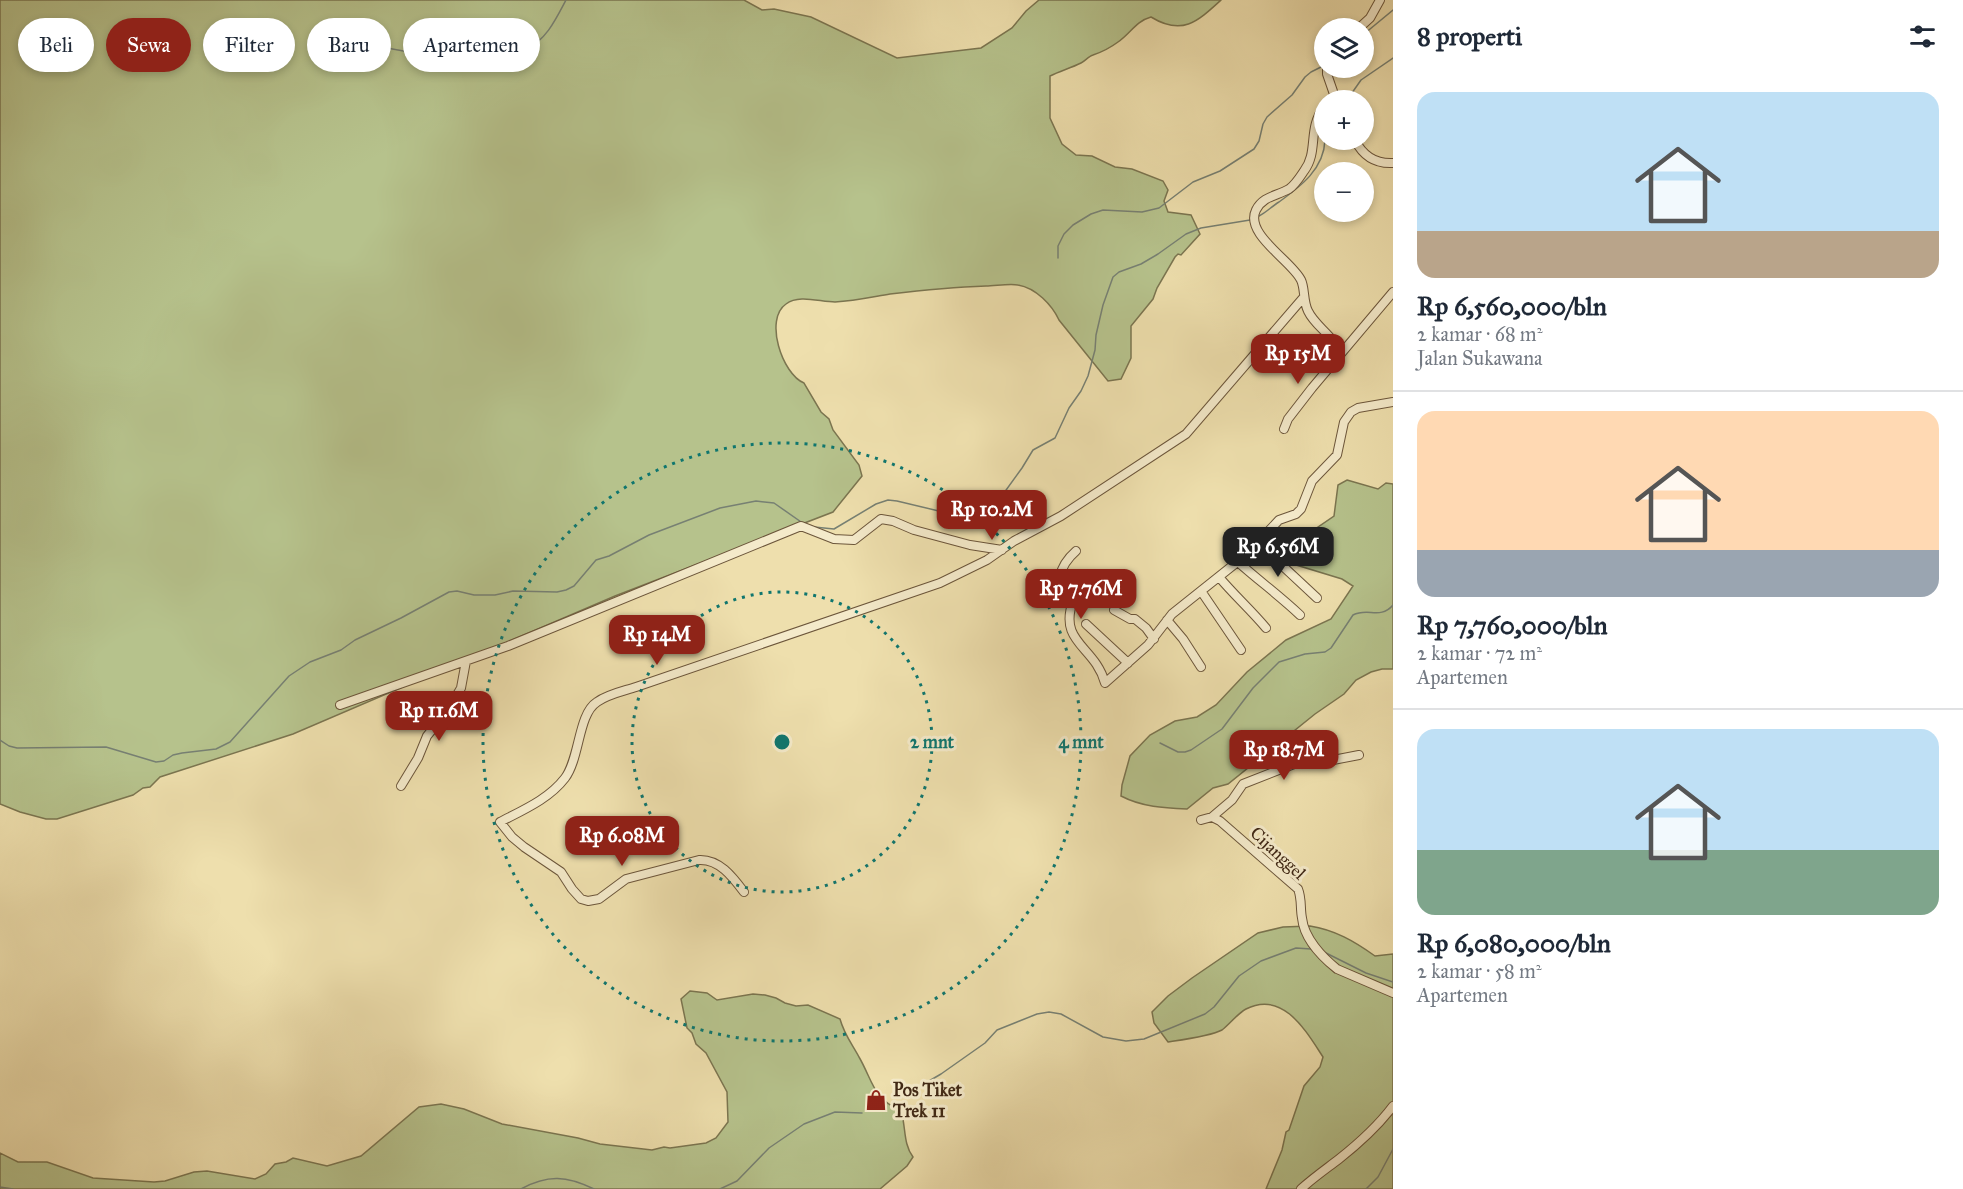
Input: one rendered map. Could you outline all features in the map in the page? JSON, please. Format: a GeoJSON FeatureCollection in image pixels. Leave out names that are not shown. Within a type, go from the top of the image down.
{"type":"FeatureCollection","features":[{"type":"Feature","properties":{"kind":"street"},"geometry":{"type":"LineString","coordinates":[[1371,18],[1380,0]]}},
{"type":"Feature","properties":{"kind":"street"},"geometry":{"type":"LineString","coordinates":[[1314,126],[1311,156],[1305,170],[1289,189],[1261,201],[1254,213],[1254,222],[1260,235],[1302,280],[1303,298],[1308,312],[1335,342],[1338,355]]}},
{"type":"Feature","properties":{"kind":"street"},"geometry":{"type":"LineString","coordinates":[[1361,150],[1379,163],[1393,163]]}},
{"type":"Feature","properties":{"kind":"street"},"geometry":{"type":"LineString","coordinates":[[1284,429],[1288,419],[1338,355],[1393,292]]}},
{"type":"Feature","properties":{"kind":"street"},"geometry":{"type":"LineString","coordinates":[[744,892],[720,866],[709,860],[699,860],[626,879],[599,899],[588,901],[582,899],[572,889],[561,872],[524,847],[500,822],[547,796],[564,779],[573,765],[583,722],[596,702],[940,583],[987,560],[1061,516],[1186,434],[1303,298]]}},
{"type":"Feature","properties":{"kind":"street"},"geometry":{"type":"LineString","coordinates":[[1076,551],[1063,565],[1059,578],[1061,592],[1073,601],[1069,628],[1073,637],[1098,666],[1105,683],[1154,639],[1167,620],[1186,602],[1238,562],[1279,520],[1296,514],[1301,509],[1312,481],[1336,455],[1344,422],[1351,412],[1358,408],[1393,402]]}},
{"type":"Feature","properties":{"kind":"street"},"geometry":{"type":"LineString","coordinates":[[340,705],[508,646],[801,526],[834,539],[854,540],[881,519],[893,521],[914,530],[1002,550]]}},
{"type":"Feature","properties":{"kind":"street"},"geometry":{"type":"LineString","coordinates":[[1256,545],[1317,598]]}},
{"type":"Feature","properties":{"kind":"street"},"geometry":{"type":"LineString","coordinates":[[1238,562],[1300,615]]}},
{"type":"Feature","properties":{"kind":"street"},"geometry":{"type":"LineString","coordinates":[[1219,577],[1266,628]]}},
{"type":"Feature","properties":{"kind":"street"},"geometry":{"type":"LineString","coordinates":[[1201,591],[1241,650]]}},
{"type":"Feature","properties":{"kind":"street"},"geometry":{"type":"LineString","coordinates":[[1114,610],[1130,619],[1135,619],[1154,639]]}},
{"type":"Feature","properties":{"kind":"street"},"geometry":{"type":"LineString","coordinates":[[1167,620],[1183,639],[1201,667]]}},
{"type":"Feature","properties":{"kind":"street"},"geometry":{"type":"LineString","coordinates":[[1086,624],[1128,663]]}},
{"type":"Feature","properties":{"kind":"street"},"geometry":{"type":"LineString","coordinates":[[401,786],[418,758],[427,736],[461,688],[466,661]]}},
{"type":"Feature","properties":{"kind":"street"},"geometry":{"type":"LineString","coordinates":[[1202,820],[1212,817],[1232,800],[1243,784],[1294,764],[1323,762],[1359,755]]}},
{"type":"Feature","properties":{"kind":"street","name":"Cijanggel"},"geometry":{"type":"LineString","coordinates":[[1212,817],[1234,832],[1298,889],[1302,922],[1314,945],[1330,963],[1347,974],[1393,993]]}},
{"type":"Feature","properties":{"kind":"street"},"geometry":{"type":"LineString","coordinates":[[1301,1189],[1384,1119],[1393,1106]]}},
{"type":"Feature","properties":{"kind":"green space"},"geometry":{"type":"Polygon","coordinates":[[[0,0],[744,0],[762,10],[774,9],[811,17],[897,58],[981,48],[1012,28],[1039,0],[1221,0],[1189,24],[1180,26],[1162,23],[1151,17],[1146,19],[1109,48],[1050,76],[1050,118],[1062,144],[1076,155],[1092,156],[1115,167],[1132,169],[1163,181],[1168,190],[1164,201],[1168,212],[1191,215],[1200,234],[1181,255],[1178,254],[1175,257],[1153,299],[1131,326],[1131,358],[1121,379],[1108,381],[1048,303],[1037,293],[1018,285],[926,290],[835,302],[803,299],[791,301],[780,311],[776,321],[778,346],[789,369],[796,378],[804,383],[821,412],[829,419],[833,430],[859,465],[862,476],[833,512],[615,596],[293,734],[160,777],[150,787],[143,788],[133,795],[57,819],[46,819],[0,804],[0,0]]]}},
{"type":"Feature","properties":{"kind":"green space"},"geometry":{"type":"Polygon","coordinates":[[[1347,480],[1378,489],[1386,483],[1393,484],[1393,669],[1371,672],[1356,680],[1344,694],[1315,714],[1228,784],[1213,788],[1187,809],[1145,805],[1121,796],[1130,756],[1150,735],[1175,721],[1197,717],[1216,705],[1247,672],[1286,640],[1331,619],[1353,586],[1342,579],[1293,564],[1289,541],[1292,529],[1315,529],[1334,516],[1338,485],[1347,480]]]}},
{"type":"Feature","properties":{"kind":"green space"},"geometry":{"type":"Polygon","coordinates":[[[1310,926],[1344,937],[1375,956],[1393,954],[1393,1189],[1266,1189],[1304,1086],[1320,1067],[1323,1057],[1301,1025],[1282,1009],[1271,1005],[1259,1005],[1243,1011],[1222,1030],[1196,1038],[1168,1042],[1154,1023],[1152,1012],[1168,996],[1258,933],[1283,927],[1310,926]]]}},
{"type":"Feature","properties":{"kind":"green space"},"geometry":{"type":"Polygon","coordinates":[[[690,991],[707,993],[717,1000],[753,994],[765,995],[796,1006],[808,1005],[840,1019],[874,1088],[891,1106],[901,1111],[906,1141],[913,1157],[907,1166],[880,1189],[0,1189],[0,1153],[18,1162],[47,1162],[93,1178],[154,1182],[207,1171],[255,1179],[266,1174],[275,1164],[293,1158],[327,1166],[361,1156],[419,1107],[441,1104],[464,1109],[502,1124],[600,1144],[652,1150],[706,1143],[716,1138],[728,1122],[727,1092],[706,1053],[696,1044],[692,1033],[687,1028],[681,999],[690,991]]]}},
{"type":"Feature","properties":{"kind":"waterway"},"geometry":{"type":"LineString","coordinates":[[391,49],[409,52],[432,61],[479,52],[527,48],[534,45],[545,34],[566,0]]}},
{"type":"Feature","properties":{"kind":"waterway"},"geometry":{"type":"LineString","coordinates":[[1374,26],[1393,10]]}},
{"type":"Feature","properties":{"kind":"waterway"},"geometry":{"type":"LineString","coordinates":[[1354,90],[1361,80],[1393,58]]}},
{"type":"Feature","properties":{"kind":"waterway"},"geometry":{"type":"LineString","coordinates":[[1058,258],[1058,246],[1064,234],[1073,225],[1091,214],[1103,210],[1142,212],[1159,208],[1193,182],[1220,171],[1254,149],[1267,117],[1292,95],[1305,77],[1314,70]]}},
{"type":"Feature","properties":{"kind":"waterway"},"geometry":{"type":"LineString","coordinates":[[1259,216],[1310,176],[1324,150]]}},
{"type":"Feature","properties":{"kind":"waterway"},"geometry":{"type":"LineString","coordinates":[[814,527],[834,529],[876,504],[888,500],[943,512],[975,507],[988,508],[996,504],[1033,450],[1055,438],[1069,408],[1081,391],[1088,376],[1103,305],[1113,277],[1158,254],[1186,234],[1201,228],[1250,220]]}},
{"type":"Feature","properties":{"kind":"waterway"},"geometry":{"type":"LineString","coordinates":[[0,740],[17,748],[106,747],[156,762],[182,753],[216,749],[230,742],[289,676],[310,662],[341,650],[355,640],[449,592],[495,595],[513,591],[557,592],[566,590],[574,586],[596,560],[609,556],[649,535],[720,508],[756,501],[774,503],[804,524]]}},
{"type":"Feature","properties":{"kind":"waterway"},"geometry":{"type":"LineString","coordinates":[[1160,743],[1178,752],[1191,750],[1222,729],[1253,688],[1279,662],[1305,654],[1325,652],[1331,648],[1353,615],[1364,612],[1379,613],[1393,605]]}},
{"type":"Feature","properties":{"kind":"waterway"},"geometry":{"type":"LineString","coordinates":[[900,1098],[941,1074],[985,1043],[997,1030],[1037,1014],[1049,1012],[1061,1014],[1103,1037],[1126,1041],[1144,1039],[1205,1014],[1214,1007],[1239,976],[1261,961],[1296,948],[1311,949]]}},
{"type":"Feature","properties":{"kind":"waterway"},"geometry":{"type":"LineString","coordinates":[[1322,951],[1366,973],[1393,982]]}},
{"type":"Feature","properties":{"kind":"waterway"},"geometry":{"type":"LineString","coordinates":[[720,1189],[737,1181],[769,1148],[804,1124],[835,1112],[862,1113]]}},
{"type":"Feature","properties":{"kind":"waterway"},"geometry":{"type":"LineString","coordinates":[[1366,1189],[1378,1177],[1393,1149]]}},
{"type":"Feature","properties":{"kind":"waterway"},"geometry":{"type":"LineString","coordinates":[[521,1189],[540,1181],[558,1178],[575,1181],[594,1189]]}},
{"type":"Feature","properties":{"kind":"waterway"},"geometry":{"type":"LineString","coordinates":[[0,1187],[13,1189]]}},
{"type":"Feature","properties":{"kind":"place","name":"Pos Tiket Trek 11"},"geometry":{"type":"Point","coordinates":[876,1100]}}]}
